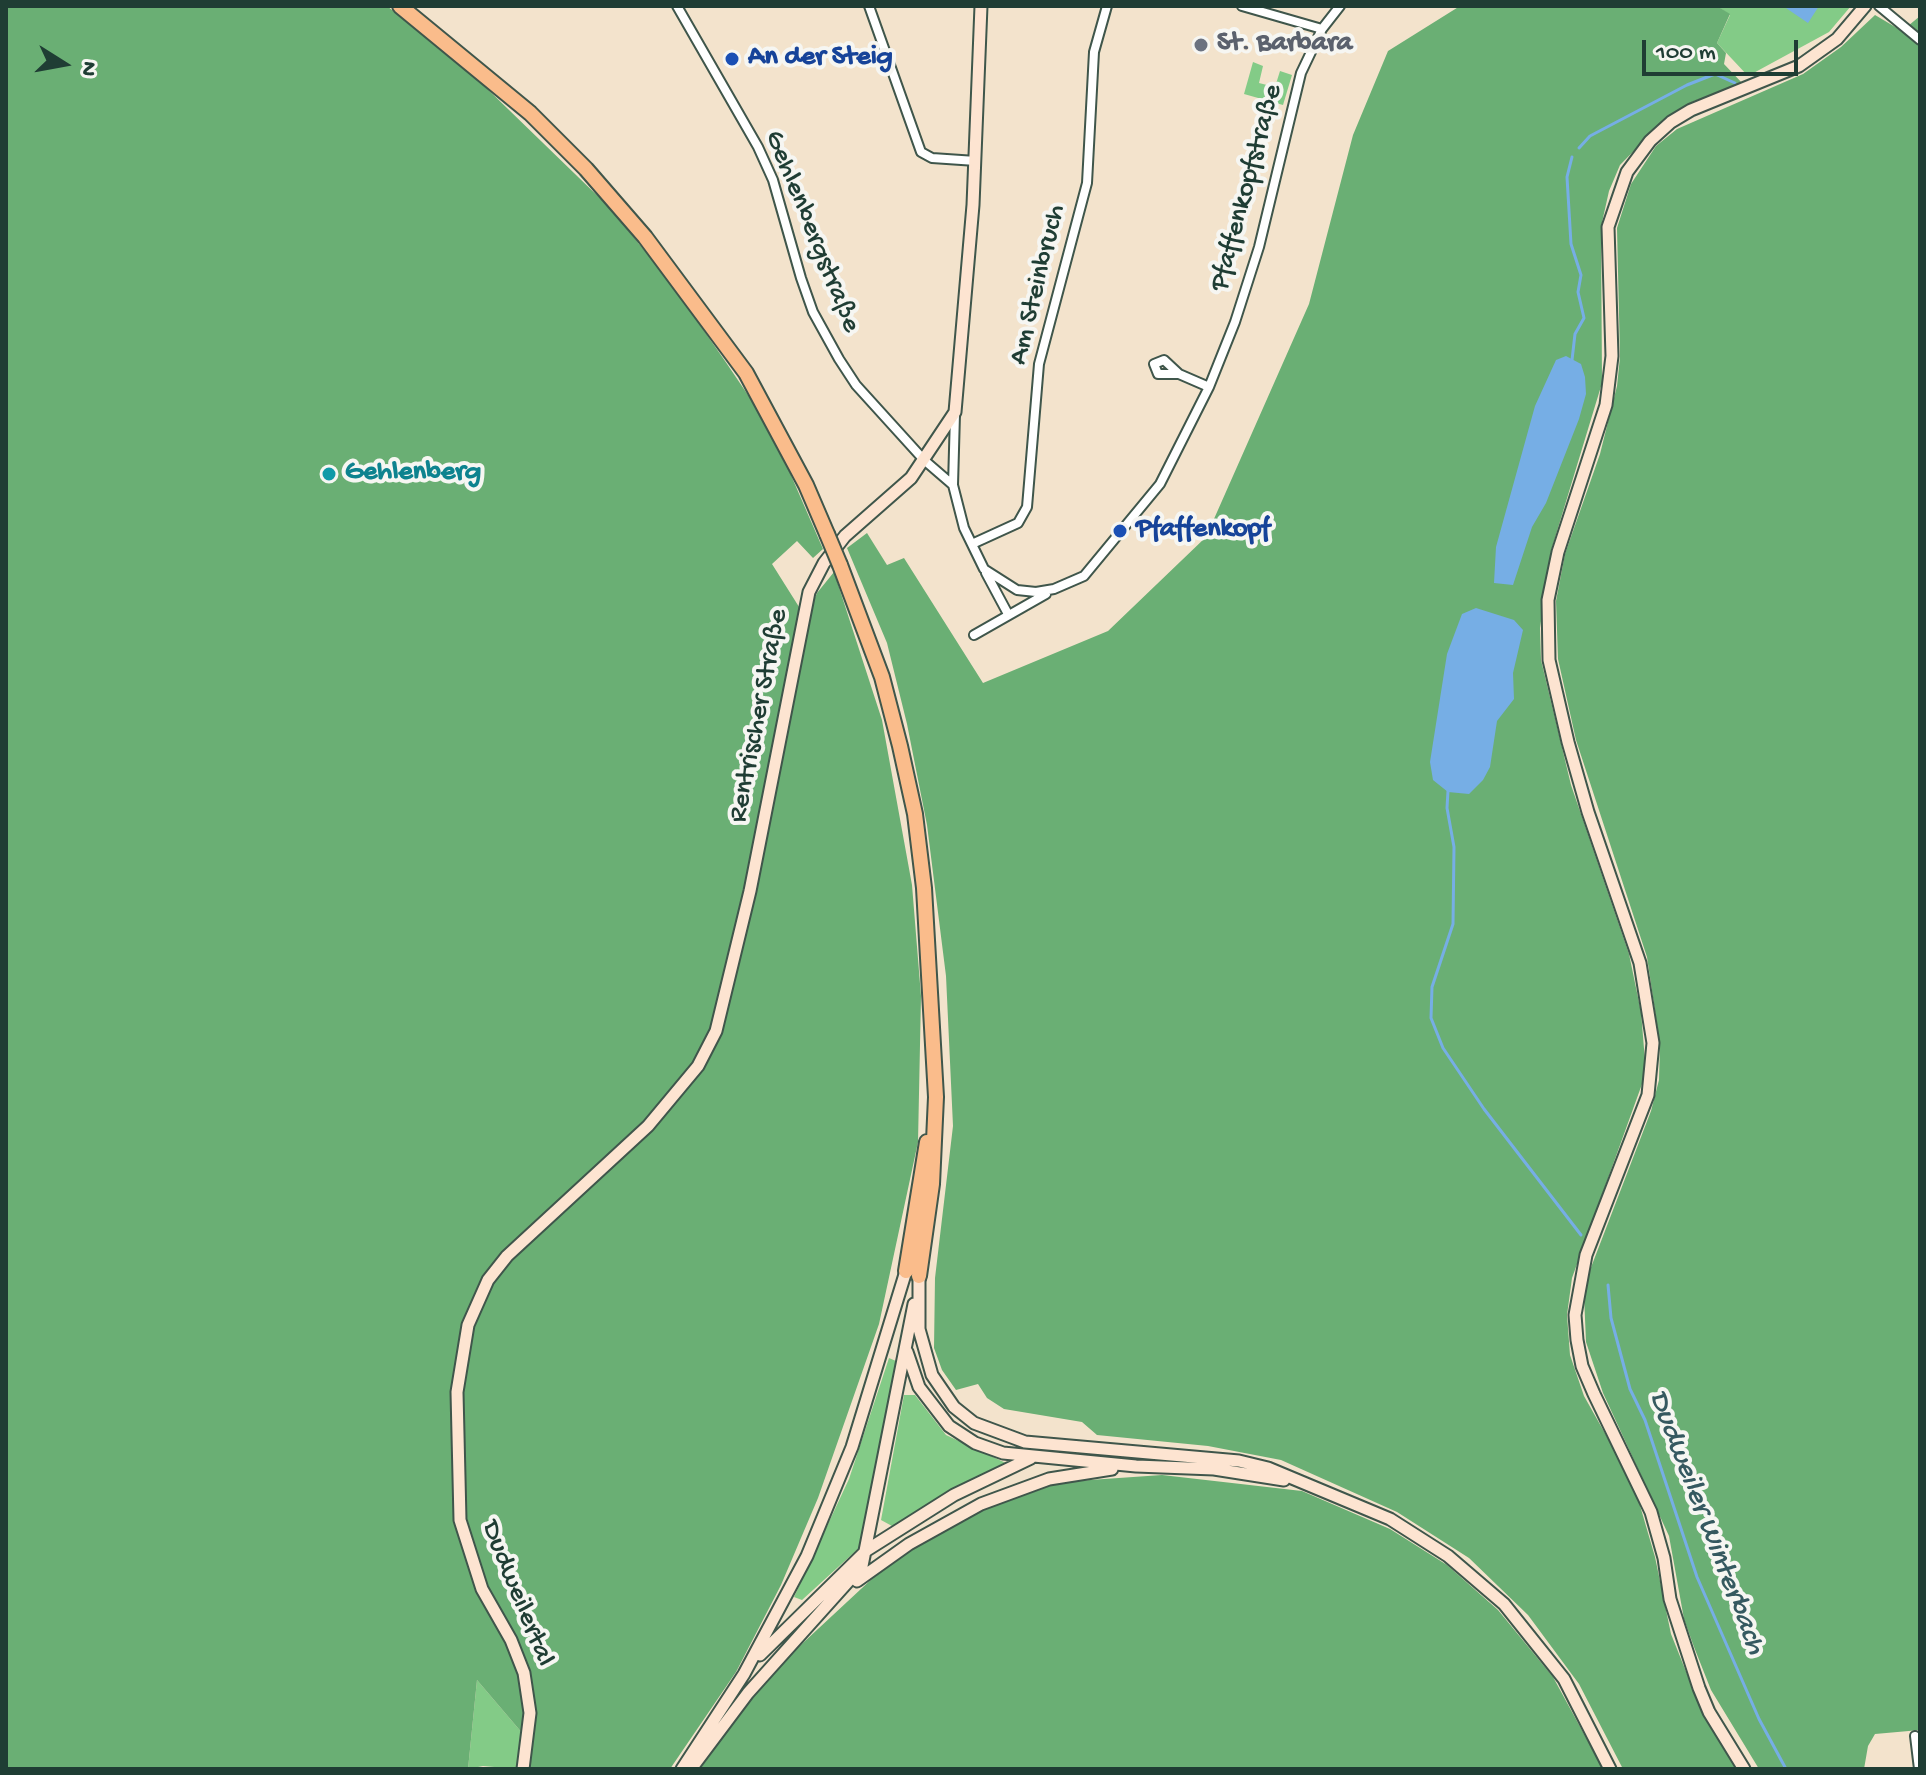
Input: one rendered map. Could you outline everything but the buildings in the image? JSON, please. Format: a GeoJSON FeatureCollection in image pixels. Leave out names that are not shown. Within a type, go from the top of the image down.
{"type":"FeatureCollection","features":[{"type":"Feature","properties":{"kind":"highway"},"geometry":{"type":"LineString","coordinates":[[400,6],[530,113],[586,169],[645,237],[746,373],[793,460],[840,565],[882,677],[915,814],[924,888],[934,1066],[913,1274]]}},
{"type":"Feature","properties":{"kind":"main road","name":"Rentrischer Straße"},"geometry":{"type":"LineString","coordinates":[[648,1126],[698,1066],[716,1031],[750,891],[809,592],[824,563],[845,536],[911,478],[955,412],[976,161],[981,6]]}},
{"type":"Feature","properties":{"kind":"main road"},"geometry":{"type":"LineString","coordinates":[[1744,1769],[1709,1712],[1692,1670],[1670,1599],[1664,1558],[1651,1512],[1594,1394],[1582,1366],[1577,1340],[1575,1315],[1586,1255],[1648,1095],[1653,1043],[1640,963],[1588,812],[1568,742],[1549,660],[1547,626],[1558,552],[1599,428],[1609,383],[1612,356],[1608,227],[1618,189],[1636,157],[1671,122],[1691,110],[1750,89],[1799,66],[1825,49],[1865,6]]}},
{"type":"Feature","properties":{"kind":"main road","name":"Dudweilertal"},"geometry":{"type":"LineString","coordinates":[[523,1769],[530,1713],[524,1673],[511,1640],[477,1578],[460,1520],[456,1431],[461,1357],[478,1299],[507,1256],[648,1126]]}},
{"type":"Feature","properties":{"kind":"main road"},"geometry":{"type":"LineString","coordinates":[[691,1769],[748,1693],[856,1577],[867,1550],[905,1347],[913,1274]]}},
{"type":"Feature","properties":{"kind":"main road"},"geometry":{"type":"LineString","coordinates":[[913,1274],[922,1347],[932,1375],[954,1407],[974,1423],[1025,1442],[1075,1449],[1239,1461],[1268,1468],[1390,1519],[1476,1577],[1504,1604],[1564,1679],[1610,1769]]}},
{"type":"Feature","properties":{"kind":"main road"},"geometry":{"type":"LineString","coordinates":[[682,1769],[744,1674],[779,1613],[835,1492],[913,1274]]}},
{"type":"Feature","properties":{"kind":"main road"},"geometry":{"type":"LineString","coordinates":[[905,1347],[919,1387],[949,1426],[975,1443],[1031,1458],[1214,1469],[1305,1483]]}},
{"type":"Feature","properties":{"kind":"main road"},"geometry":{"type":"LineString","coordinates":[[744,1674],[792,1620],[867,1550],[954,1495],[1031,1458],[1075,1449]]}},
{"type":"Feature","properties":{"kind":"main road"},"geometry":{"type":"LineString","coordinates":[[832,1602],[909,1544],[981,1504],[1049,1479],[1136,1466]]}},
{"type":"Feature","properties":{"kind":"street","name":"Gehlenbergstraße"},"geometry":{"type":"LineString","coordinates":[[677,6],[758,147],[773,180],[813,312],[856,385],[924,460]]}},
{"type":"Feature","properties":{"kind":"street"},"geometry":{"type":"LineString","coordinates":[[869,6],[921,152],[932,158],[976,161]]}},
{"type":"Feature","properties":{"kind":"street","name":"Am Steinbruch"},"geometry":{"type":"LineString","coordinates":[[972,544],[1018,523],[1027,507],[1039,364],[1087,183],[1094,52],[1107,6]]}},
{"type":"Feature","properties":{"kind":"street"},"geometry":{"type":"LineString","coordinates":[[1242,6],[1322,29]]}},
{"type":"Feature","properties":{"kind":"street","name":"Pfaffenkopfstraße"},"geometry":{"type":"LineString","coordinates":[[974,635],[1054,589],[1084,576],[1160,484],[1209,387],[1259,247],[1294,95],[1322,29],[1340,6]]}},
{"type":"Feature","properties":{"kind":"street"},"geometry":{"type":"LineString","coordinates":[[1879,6],[1920,40]]}},
{"type":"Feature","properties":{"kind":"street"},"geometry":{"type":"LineString","coordinates":[[1179,374],[1209,387]]}},
{"type":"Feature","properties":{"kind":"street"},"geometry":{"type":"LineString","coordinates":[[955,412],[953,485],[972,544],[1008,614]]}},
{"type":"Feature","properties":{"kind":"street"},"geometry":{"type":"LineString","coordinates":[[924,460],[953,485]]}},
{"type":"Feature","properties":{"kind":"street","name":"Pfaffenkopfstraße"},"geometry":{"type":"LineString","coordinates":[[984,569],[1017,590],[1054,589]]}},
{"type":"Feature","properties":{"kind":"street"},"geometry":{"type":"LineString","coordinates":[[1915,1736],[1919,1769]]}},
{"type":"Feature","properties":{"kind":"green space"},"geometry":{"type":"Polygon","coordinates":[[[6,6],[387,6],[476,78],[607,205],[668,279],[725,361],[750,398],[790,473],[823,549],[813,558],[797,541],[772,564],[806,618],[817,593],[834,572],[882,720],[912,885],[921,996],[918,1142],[879,1324],[818,1498],[781,1585],[736,1672],[670,1769],[517,1769],[523,1734],[477,1680],[468,1769],[6,1769],[6,6]]]}},
{"type":"Feature","properties":{"kind":"green space"},"geometry":{"type":"Polygon","coordinates":[[[1460,6],[1717,6],[1730,14],[1717,43],[1726,53],[1724,64],[1743,84],[1694,101],[1668,116],[1620,165],[1609,191],[1601,227],[1602,383],[1551,551],[1540,628],[1541,660],[1571,785],[1629,954],[1641,1012],[1646,1073],[1572,1278],[1567,1315],[1570,1355],[1584,1396],[1634,1485],[1655,1557],[1671,1634],[1693,1689],[1737,1769],[1623,1769],[1579,1684],[1528,1615],[1469,1558],[1397,1512],[1281,1460],[1208,1446],[1097,1435],[1082,1422],[1004,1409],[987,1398],[978,1384],[956,1390],[942,1370],[934,1348],[935,1278],[953,1126],[946,976],[927,825],[907,724],[887,643],[847,548],[867,533],[887,565],[904,558],[983,683],[1108,631],[1206,537],[1309,304],[1353,135],[1388,51],[1460,6]]]}},
{"type":"Feature","properties":{"kind":"green space"},"geometry":{"type":"Polygon","coordinates":[[[1717,6],[1851,6],[1829,32],[1748,76],[1717,43],[1730,15],[1717,6]]]}},
{"type":"Feature","properties":{"kind":"green space"},"geometry":{"type":"Polygon","coordinates":[[[1875,15],[1902,31],[1920,16],[1920,1730],[1875,1734],[1868,1746],[1864,1769],[1759,1769],[1711,1690],[1684,1619],[1669,1536],[1603,1393],[1586,1342],[1584,1295],[1590,1270],[1651,1111],[1659,1080],[1660,1045],[1647,957],[1576,740],[1558,659],[1556,601],[1565,554],[1600,454],[1617,386],[1620,357],[1617,228],[1631,184],[1656,146],[1677,129],[1803,74],[1841,47],[1875,15]]]}},
{"type":"Feature","properties":{"kind":"green space"},"geometry":{"type":"Polygon","coordinates":[[[1253,62],[1263,66],[1259,83],[1275,87],[1280,71],[1292,75],[1283,105],[1244,94],[1253,62]]]}},
{"type":"Feature","properties":{"kind":"green space"},"geometry":{"type":"Polygon","coordinates":[[[889,1358],[896,1361],[859,1548],[802,1600],[794,1597],[849,1479],[889,1358]]]}},
{"type":"Feature","properties":{"kind":"green space"},"geometry":{"type":"Polygon","coordinates":[[[904,1395],[915,1395],[946,1435],[1008,1464],[892,1526],[881,1520],[904,1395]]]}},
{"type":"Feature","properties":{"kind":"green space"},"geometry":{"type":"Polygon","coordinates":[[[1162,1475],[1302,1491],[1390,1529],[1447,1565],[1498,1610],[1553,1677],[1603,1769],[700,1769],[739,1714],[790,1655],[890,1562],[934,1534],[973,1514],[1061,1482],[1162,1475]]]}},
{"type":"Feature","properties":{"kind":"green space"},"geometry":{"type":"Polygon","coordinates":[[[477,1680],[523,1734],[517,1769],[483,1766],[468,1769],[477,1680]]]}},
{"type":"Feature","properties":{"kind":"water"},"geometry":{"type":"Polygon","coordinates":[[[1783,6],[1819,6],[1808,23],[1783,6]]]}},
{"type":"Feature","properties":{"kind":"water"},"geometry":{"type":"Polygon","coordinates":[[[1566,356],[1581,364],[1585,377],[1586,394],[1579,419],[1546,503],[1532,527],[1513,585],[1494,583],[1496,547],[1535,406],[1556,360],[1566,356]]]}},
{"type":"Feature","properties":{"kind":"water"},"geometry":{"type":"Polygon","coordinates":[[[1476,608],[1514,620],[1523,630],[1513,673],[1514,699],[1497,721],[1490,767],[1483,780],[1469,794],[1448,792],[1433,780],[1430,762],[1447,654],[1462,614],[1476,608]]]}},
{"type":"Feature","properties":{"kind":"waterway","name":"Dudweiler Winterbach"},"geometry":{"type":"LineString","coordinates":[[1579,148],[1590,136],[1687,85],[1715,74],[1735,83]]}},
{"type":"Feature","properties":{"kind":"waterway","name":"Dudweiler Winterbach"},"geometry":{"type":"LineString","coordinates":[[1572,157],[1567,177],[1571,244],[1581,275],[1578,292],[1584,318],[1575,334],[1572,360]]}},
{"type":"Feature","properties":{"kind":"waterway","name":"Dudweiler Winterbach"},"geometry":{"type":"LineString","coordinates":[[1448,791],[1447,808],[1454,847],[1453,924],[1432,987],[1431,1018],[1443,1048],[1484,1109],[1581,1235]]}},
{"type":"Feature","properties":{"kind":"waterway","name":"Dudweiler Winterbach"},"geometry":{"type":"LineString","coordinates":[[1608,1285],[1611,1318],[1630,1389],[1645,1420],[1697,1577],[1759,1719],[1786,1769]]}},
{"type":"Feature","properties":{"kind":"place","name":"St. Barbara"},"geometry":{"type":"Point","coordinates":[1201,45]}},
{"type":"Feature","properties":{"kind":"place","name":"An der Steig"},"geometry":{"type":"Point","coordinates":[732,59]}},
{"type":"Feature","properties":{"kind":"place","name":"Gehlenberg"},"geometry":{"type":"Point","coordinates":[329,474]}},
{"type":"Feature","properties":{"kind":"place","name":"Pfaffenkopf"},"geometry":{"type":"Point","coordinates":[1120,531]}}]}
